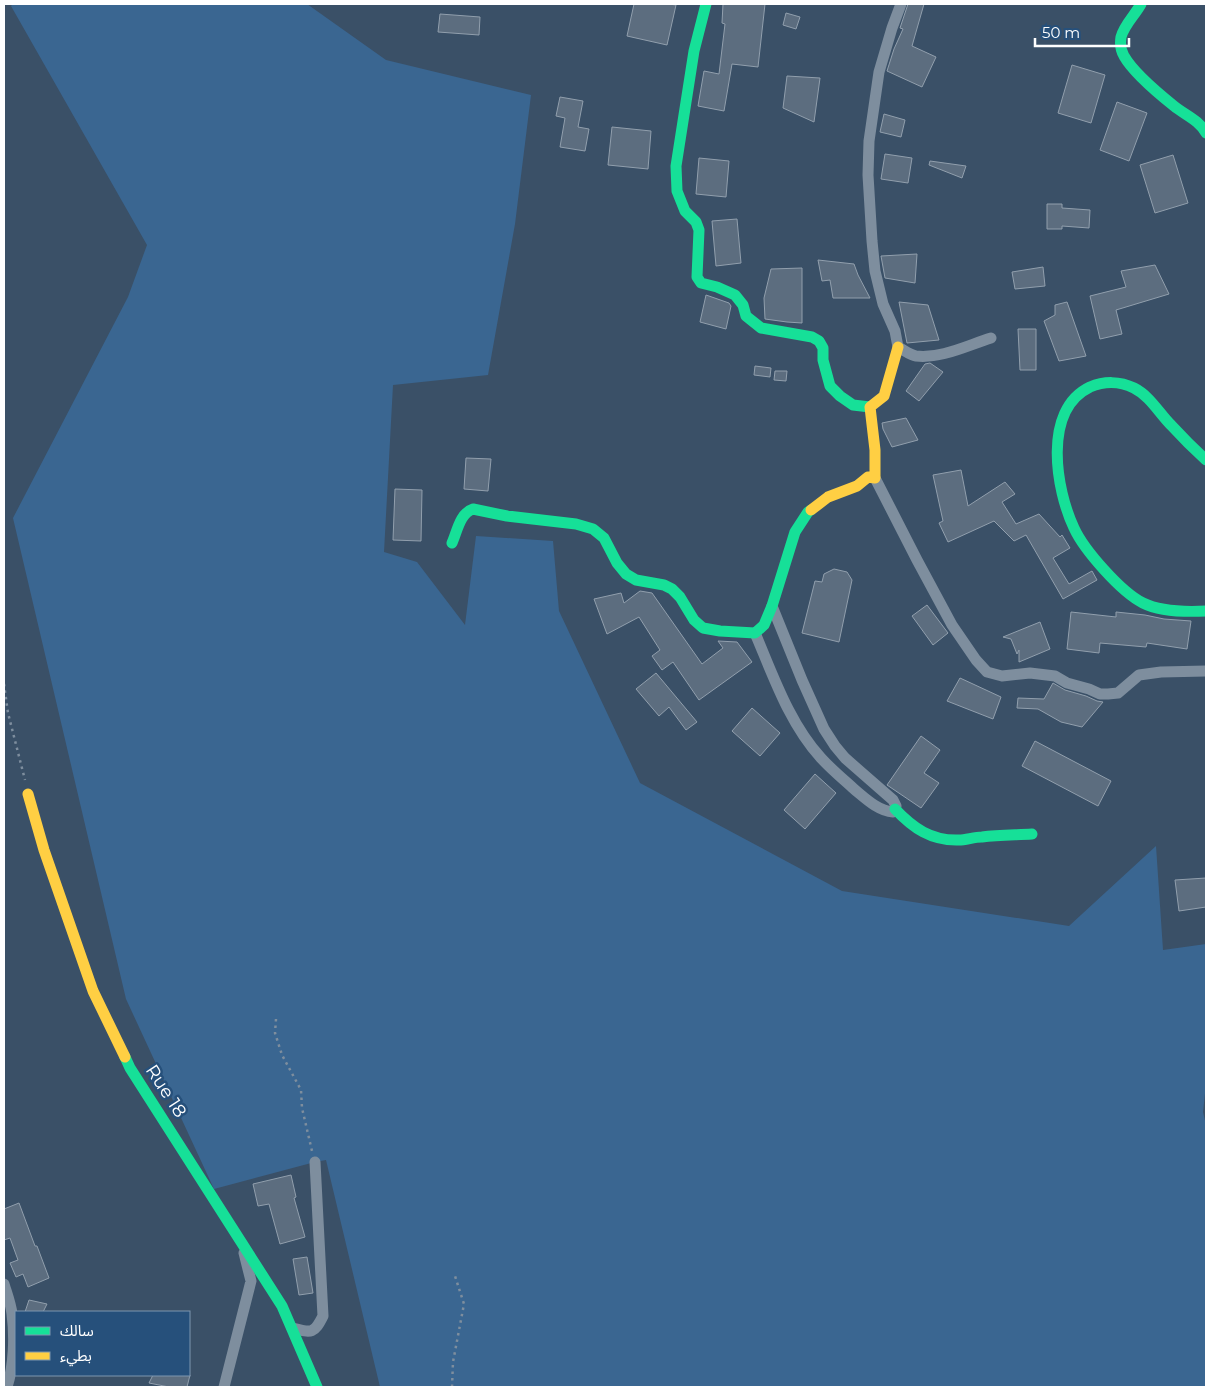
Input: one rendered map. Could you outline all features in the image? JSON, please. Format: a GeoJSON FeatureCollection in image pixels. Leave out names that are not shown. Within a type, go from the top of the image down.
{"type":"FeatureCollection","features":[{"type":"Feature","properties":{"kind":"street"},"geometry":{"type":"LineString","coordinates":[[706,4],[694,51],[676,166],[677,191],[685,211],[696,222],[699,230],[697,277],[701,283],[717,287],[735,295],[743,305],[746,316],[761,328],[812,337],[819,341],[823,348],[830,386],[853,405],[870,407],[884,396],[898,348],[895,331],[883,304],[875,271],[868,175],[869,141],[879,72],[901,4]]}},
{"type":"Feature","properties":{"kind":"street"},"geometry":{"type":"LineString","coordinates":[[1141,4],[1125,28],[1121,39],[1124,57],[1174,106],[1200,123],[1206,133]]}},
{"type":"Feature","properties":{"kind":"street"},"geometry":{"type":"LineString","coordinates":[[898,348],[914,356],[928,356],[946,353],[991,338]]}},
{"type":"Feature","properties":{"kind":"street"},"geometry":{"type":"LineString","coordinates":[[1206,460],[1140,391],[1128,385],[1114,382],[1099,383],[1084,391],[1067,409],[1059,429],[1062,496],[1074,530],[1083,544],[1125,591],[1142,603],[1154,607],[1206,611]]}},
{"type":"Feature","properties":{"kind":"street"},"geometry":{"type":"LineString","coordinates":[[870,407],[874,450],[874,478],[952,624],[976,660],[987,672],[1002,676],[1030,673],[1055,676],[1067,683],[1089,688],[1100,694],[1108,694],[1118,693],[1139,675],[1161,672],[1206,671]]}},
{"type":"Feature","properties":{"kind":"street"},"geometry":{"type":"LineString","coordinates":[[452,544],[462,519],[469,510],[476,509],[484,512],[594,529],[603,535],[611,547],[616,561],[626,574],[635,580],[667,586],[676,591],[690,614],[703,628],[756,632],[764,626],[795,532],[808,512],[828,497],[857,486],[868,478],[874,478]]}},
{"type":"Feature","properties":{"kind":"street"},"geometry":{"type":"LineString","coordinates":[[772,606],[824,729],[835,746],[846,758],[892,800],[896,806],[895,809],[908,824],[924,834],[939,839],[958,840],[976,837],[1032,834]]}},
{"type":"Feature","properties":{"kind":"street"},"geometry":{"type":"LineString","coordinates":[[756,632],[784,700],[797,724],[821,758],[874,805],[888,812],[893,812],[895,809]]}},
{"type":"Feature","properties":{"kind":"street","name":"Rue 18"},"geometry":{"type":"LineString","coordinates":[[28,794],[44,850],[92,991],[130,1068],[282,1306],[317,1387]]}},
{"type":"Feature","properties":{"kind":"street"},"geometry":{"type":"LineString","coordinates":[[292,1328],[303,1331],[314,1330],[318,1327],[323,1316],[315,1162]]}},
{"type":"Feature","properties":{"kind":"street"},"geometry":{"type":"LineString","coordinates":[[224,1387],[251,1281],[243,1244]]}},
{"type":"Feature","properties":{"kind":"street"},"geometry":{"type":"LineString","coordinates":[[4,1284],[12,1314],[13,1344],[12,1372],[7,1387]]}},
{"type":"Feature","properties":{"kind":"path"},"geometry":{"type":"LineString","coordinates":[[4,684],[8,713],[28,794]]}},
{"type":"Feature","properties":{"kind":"path"},"geometry":{"type":"LineString","coordinates":[[276,1019],[275,1033],[282,1054],[301,1090],[302,1108],[315,1162]]}},
{"type":"Feature","properties":{"kind":"path"},"geometry":{"type":"LineString","coordinates":[[452,1387],[453,1362],[464,1304],[455,1276]]}},
{"type":"Feature","properties":{"kind":"shaded area"},"geometry":{"type":"Polygon","coordinates":[[[13,4],[307,4],[386,60],[531,95],[515,224],[488,375],[393,385],[384,552],[417,562],[465,625],[476,536],[553,541],[559,611],[640,783],[842,891],[1069,926],[1156,846],[1163,950],[1206,944],[1206,1084],[1203,1112],[1206,1125],[1206,1387],[380,1387],[326,1160],[214,1189],[126,999],[13,518],[128,297],[147,245],[11,6],[13,4]]]}},
{"type":"Feature","properties":{"kind":"building"},"geometry":{"type":"Polygon","coordinates":[[[634,4],[676,5],[667,45],[627,36],[634,4]]]}},
{"type":"Feature","properties":{"kind":"building"},"geometry":{"type":"Polygon","coordinates":[[[723,4],[765,4],[758,67],[732,64],[724,111],[698,106],[704,71],[719,74],[725,24],[722,23],[723,4]]]}},
{"type":"Feature","properties":{"kind":"building"},"geometry":{"type":"Polygon","coordinates":[[[908,4],[924,4],[912,46],[936,57],[922,87],[887,71],[903,29],[900,28],[908,4]]]}},
{"type":"Feature","properties":{"kind":"building"},"geometry":{"type":"Polygon","coordinates":[[[786,13],[800,17],[796,29],[783,25],[786,13]]]}},
{"type":"Feature","properties":{"kind":"building"},"geometry":{"type":"Polygon","coordinates":[[[440,14],[480,17],[479,35],[438,32],[440,14]]]}},
{"type":"Feature","properties":{"kind":"building"},"geometry":{"type":"Polygon","coordinates":[[[1072,65],[1105,75],[1091,123],[1058,113],[1072,65]]]}},
{"type":"Feature","properties":{"kind":"building"},"geometry":{"type":"Polygon","coordinates":[[[787,76],[820,78],[814,122],[783,108],[787,76]]]}},
{"type":"Feature","properties":{"kind":"building"},"geometry":{"type":"Polygon","coordinates":[[[560,97],[583,101],[578,127],[589,129],[585,151],[560,147],[565,118],[556,116],[560,97]]]}},
{"type":"Feature","properties":{"kind":"building"},"geometry":{"type":"Polygon","coordinates":[[[1117,102],[1147,113],[1129,161],[1100,150],[1117,102]]]}},
{"type":"Feature","properties":{"kind":"building"},"geometry":{"type":"Polygon","coordinates":[[[884,114],[905,120],[901,137],[880,132],[884,114]]]}},
{"type":"Feature","properties":{"kind":"building"},"geometry":{"type":"Polygon","coordinates":[[[612,127],[651,131],[648,169],[608,165],[612,127]]]}},
{"type":"Feature","properties":{"kind":"building"},"geometry":{"type":"Polygon","coordinates":[[[885,154],[912,158],[908,183],[881,179],[885,154]]]}},
{"type":"Feature","properties":{"kind":"building"},"geometry":{"type":"Polygon","coordinates":[[[1173,155],[1188,203],[1155,213],[1140,165],[1173,155]]]}},
{"type":"Feature","properties":{"kind":"building"},"geometry":{"type":"Polygon","coordinates":[[[699,158],[729,161],[726,197],[696,194],[699,158]]]}},
{"type":"Feature","properties":{"kind":"building"},"geometry":{"type":"Polygon","coordinates":[[[930,161],[966,166],[962,178],[929,165],[930,161]]]}},
{"type":"Feature","properties":{"kind":"building"},"geometry":{"type":"Polygon","coordinates":[[[1047,204],[1062,204],[1062,208],[1090,210],[1089,228],[1062,226],[1062,229],[1047,229],[1047,204]]]}},
{"type":"Feature","properties":{"kind":"building"},"geometry":{"type":"Polygon","coordinates":[[[737,219],[741,263],[716,266],[712,221],[737,219]]]}},
{"type":"Feature","properties":{"kind":"building"},"geometry":{"type":"Polygon","coordinates":[[[917,254],[915,283],[885,278],[881,256],[917,254]]]}},
{"type":"Feature","properties":{"kind":"building"},"geometry":{"type":"Polygon","coordinates":[[[818,260],[854,264],[870,298],[833,298],[830,280],[822,281],[818,260]]]}},
{"type":"Feature","properties":{"kind":"building"},"geometry":{"type":"Polygon","coordinates":[[[1155,265],[1169,294],[1116,310],[1122,334],[1100,339],[1090,296],[1126,287],[1121,271],[1155,265]]]}},
{"type":"Feature","properties":{"kind":"building"},"geometry":{"type":"Polygon","coordinates":[[[1043,267],[1045,286],[1015,289],[1012,272],[1043,267]]]}},
{"type":"Feature","properties":{"kind":"building"},"geometry":{"type":"Polygon","coordinates":[[[802,268],[802,323],[765,319],[764,298],[771,269],[802,268]]]}},
{"type":"Feature","properties":{"kind":"building"},"geometry":{"type":"Polygon","coordinates":[[[706,295],[729,303],[731,306],[726,329],[700,322],[706,295]]]}},
{"type":"Feature","properties":{"kind":"building"},"geometry":{"type":"Polygon","coordinates":[[[899,302],[928,305],[939,340],[907,343],[899,302]]]}},
{"type":"Feature","properties":{"kind":"building"},"geometry":{"type":"Polygon","coordinates":[[[1067,302],[1086,356],[1059,361],[1044,321],[1055,315],[1055,305],[1067,302]]]}},
{"type":"Feature","properties":{"kind":"building"},"geometry":{"type":"Polygon","coordinates":[[[1018,329],[1036,329],[1036,370],[1020,370],[1018,329]]]}},
{"type":"Feature","properties":{"kind":"building"},"geometry":{"type":"Polygon","coordinates":[[[930,363],[943,372],[919,401],[906,391],[925,364],[930,363]]]}},
{"type":"Feature","properties":{"kind":"building"},"geometry":{"type":"Polygon","coordinates":[[[755,366],[771,368],[770,377],[754,375],[755,366]]]}},
{"type":"Feature","properties":{"kind":"building"},"geometry":{"type":"Polygon","coordinates":[[[775,371],[787,371],[786,381],[774,380],[775,371]]]}},
{"type":"Feature","properties":{"kind":"building"},"geometry":{"type":"Polygon","coordinates":[[[906,418],[918,440],[892,447],[882,423],[906,418]]]}},
{"type":"Feature","properties":{"kind":"building"},"geometry":{"type":"Polygon","coordinates":[[[466,458],[491,459],[488,491],[464,489],[466,458]]]}},
{"type":"Feature","properties":{"kind":"building"},"geometry":{"type":"Polygon","coordinates":[[[961,470],[968,506],[1005,482],[1015,494],[1002,502],[1016,524],[1039,514],[1060,537],[1062,535],[1070,548],[1053,558],[1069,584],[1092,571],[1097,580],[1063,599],[1026,535],[1014,541],[994,521],[948,542],[939,523],[943,521],[933,475],[961,470]]]}},
{"type":"Feature","properties":{"kind":"building"},"geometry":{"type":"Polygon","coordinates":[[[395,489],[422,490],[421,541],[393,540],[395,489]]]}},
{"type":"Feature","properties":{"kind":"building"},"geometry":{"type":"Polygon","coordinates":[[[834,569],[847,572],[852,580],[839,642],[802,633],[815,581],[822,582],[824,574],[834,569]]]}},
{"type":"Feature","properties":{"kind":"building"},"geometry":{"type":"Polygon","coordinates":[[[640,591],[652,593],[702,664],[723,648],[718,641],[737,642],[752,662],[699,700],[673,662],[662,670],[652,656],[660,650],[639,617],[607,634],[594,599],[621,593],[624,603],[640,591]]]}},
{"type":"Feature","properties":{"kind":"building"},"geometry":{"type":"Polygon","coordinates":[[[927,605],[948,633],[933,645],[912,616],[927,605]]]}},
{"type":"Feature","properties":{"kind":"building"},"geometry":{"type":"Polygon","coordinates":[[[1071,612],[1116,617],[1116,612],[1191,621],[1187,649],[1147,643],[1146,647],[1100,643],[1099,653],[1067,649],[1071,612]]]}},
{"type":"Feature","properties":{"kind":"building"},"geometry":{"type":"Polygon","coordinates":[[[1040,622],[1050,649],[1019,662],[1019,650],[1017,654],[1011,639],[1003,637],[1040,622]]]}},
{"type":"Feature","properties":{"kind":"building"},"geometry":{"type":"Polygon","coordinates":[[[656,673],[697,722],[686,730],[669,707],[659,716],[636,689],[656,673]]]}},
{"type":"Feature","properties":{"kind":"building"},"geometry":{"type":"Polygon","coordinates":[[[960,678],[1001,697],[993,719],[947,701],[960,678]]]}},
{"type":"Feature","properties":{"kind":"building"},"geometry":{"type":"Polygon","coordinates":[[[1053,683],[1065,690],[1103,702],[1082,727],[1061,722],[1038,709],[1017,708],[1018,698],[1044,699],[1053,683]]]}},
{"type":"Feature","properties":{"kind":"building"},"geometry":{"type":"Polygon","coordinates":[[[752,708],[780,733],[760,756],[732,731],[752,708]]]}},
{"type":"Feature","properties":{"kind":"building"},"geometry":{"type":"Polygon","coordinates":[[[921,736],[940,750],[924,773],[939,783],[921,808],[887,785],[921,736]]]}},
{"type":"Feature","properties":{"kind":"building"},"geometry":{"type":"Polygon","coordinates":[[[1035,741],[1111,781],[1098,806],[1022,766],[1035,741]]]}},
{"type":"Feature","properties":{"kind":"building"},"geometry":{"type":"Polygon","coordinates":[[[815,774],[836,793],[805,829],[784,810],[815,774]]]}},
{"type":"Feature","properties":{"kind":"building"},"geometry":{"type":"Polygon","coordinates":[[[1206,878],[1206,907],[1179,911],[1175,880],[1206,878]]]}},
{"type":"Feature","properties":{"kind":"building"},"geometry":{"type":"Polygon","coordinates":[[[291,1175],[296,1197],[294,1198],[305,1237],[280,1244],[269,1204],[258,1206],[253,1184],[291,1175]]]}},
{"type":"Feature","properties":{"kind":"building"},"geometry":{"type":"Polygon","coordinates":[[[19,1203],[49,1278],[28,1287],[23,1274],[16,1277],[10,1263],[18,1260],[10,1238],[4,1240],[4,1209],[19,1203]]]}},
{"type":"Feature","properties":{"kind":"building"},"geometry":{"type":"Polygon","coordinates":[[[307,1257],[313,1293],[299,1295],[293,1259],[307,1257]]]}},
{"type":"Feature","properties":{"kind":"building"},"geometry":{"type":"Polygon","coordinates":[[[29,1300],[47,1304],[44,1311],[25,1311],[29,1300]]]}},
{"type":"Feature","properties":{"kind":"building"},"geometry":{"type":"Polygon","coordinates":[[[152,1376],[190,1376],[187,1387],[169,1387],[149,1383],[152,1376]]]}},
{"type":"Feature","properties":{"kind":"traffic: fast"},"geometry":{"type":"LineString","coordinates":[[706,4],[694,51],[676,166],[677,191],[685,211],[696,222],[699,230],[697,277],[701,283],[717,287],[735,295],[743,305],[746,316],[761,328],[812,337],[819,341],[823,348],[823,360],[830,386],[853,405],[870,407]]}},
{"type":"Feature","properties":{"kind":"traffic: fast"},"geometry":{"type":"LineString","coordinates":[[1141,4],[1122,33],[1121,49],[1123,54],[1147,82],[1174,106],[1196,121],[1206,133]]}},
{"type":"Feature","properties":{"kind":"traffic: fast"},"geometry":{"type":"LineString","coordinates":[[1206,460],[1145,395],[1123,384],[1106,383],[1095,385],[1075,398],[1065,413],[1059,432],[1057,452],[1058,473],[1062,493],[1074,528],[1094,558],[1124,590],[1143,603],[1166,610],[1206,611]]}},
{"type":"Feature","properties":{"kind":"traffic: fast"},"geometry":{"type":"LineString","coordinates":[[452,543],[457,528],[465,514],[473,509],[507,516],[576,524],[593,529],[604,538],[617,563],[626,574],[636,580],[664,585],[672,589],[680,597],[694,620],[703,628],[755,633],[764,625],[772,606],[795,532],[811,510]]}},
{"type":"Feature","properties":{"kind":"traffic: fast"},"geometry":{"type":"LineString","coordinates":[[895,809],[923,832],[949,840],[1032,834]]}},
{"type":"Feature","properties":{"kind":"traffic: fast"},"geometry":{"type":"LineString","coordinates":[[125,1057],[130,1068],[282,1306],[317,1387]]}},
{"type":"Feature","properties":{"kind":"traffic: slow"},"geometry":{"type":"LineString","coordinates":[[811,510],[828,497],[857,486],[868,477],[875,478],[875,450],[870,407],[884,396],[898,347]]}},
{"type":"Feature","properties":{"kind":"traffic: slow"},"geometry":{"type":"LineString","coordinates":[[28,794],[44,850],[93,991],[125,1057]]}}]}
